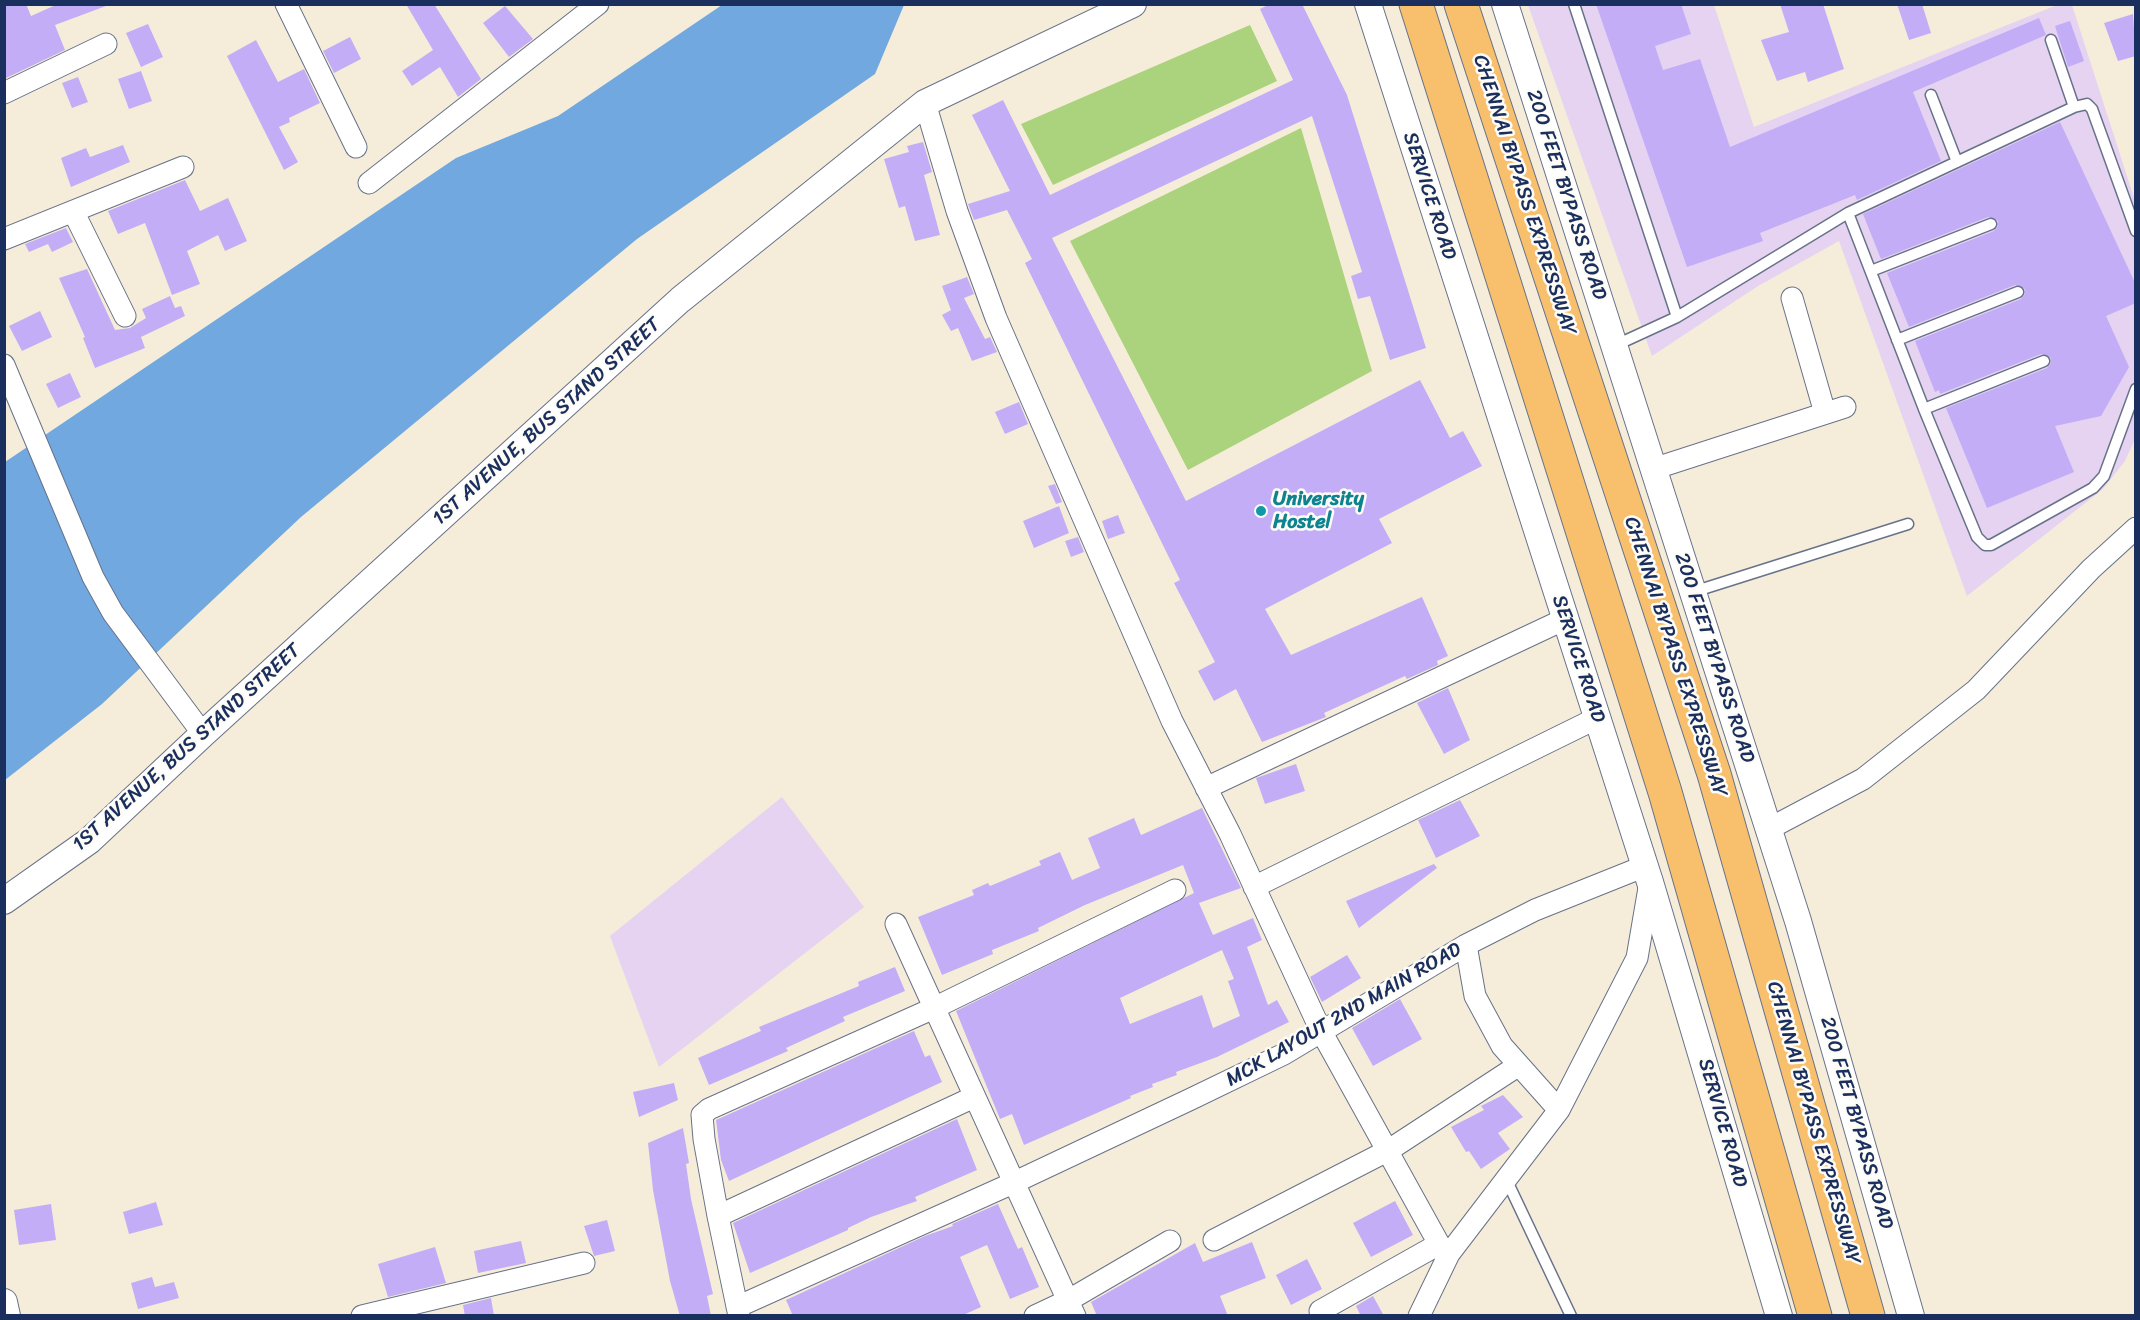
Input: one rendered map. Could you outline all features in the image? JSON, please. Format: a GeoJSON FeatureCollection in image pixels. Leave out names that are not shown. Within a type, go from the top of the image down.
{"type":"FeatureCollection","features":[{"type":"Feature","properties":{"kind":"highway"},"geometry":{"type":"LineString","coordinates":[[1416,4],[1665,792],[1815,1316]]}},
{"type":"Feature","properties":{"kind":"highway","name":"CHENNAI BYPASS EXPRESSWAY"},"geometry":{"type":"LineString","coordinates":[[1461,4],[1714,774],[1868,1316]]}},
{"type":"Feature","properties":{"kind":"street"},"geometry":{"type":"LineString","coordinates":[[285,4],[356,147]]}},
{"type":"Feature","properties":{"kind":"street"},"geometry":{"type":"LineString","coordinates":[[369,183],[598,4]]}},
{"type":"Feature","properties":{"kind":"street","name":"1ST AVENUE, BUS STAND STREET"},"geometry":{"type":"LineString","coordinates":[[4,901],[89,841],[203,734],[680,300],[925,103],[1133,4]]}},
{"type":"Feature","properties":{"kind":"street","name":"SERVICE ROAD"},"geometry":{"type":"LineString","coordinates":[[1368,4],[1647,874],[1779,1316]]}},
{"type":"Feature","properties":{"kind":"street","name":"200 FEET BYPASS ROAD"},"geometry":{"type":"LineString","coordinates":[[1505,4],[1802,932],[1911,1316]]}},
{"type":"Feature","properties":{"kind":"street"},"geometry":{"type":"LineString","coordinates":[[4,93],[106,44]]}},
{"type":"Feature","properties":{"kind":"street"},"geometry":{"type":"LineString","coordinates":[[925,103],[957,211],[996,318],[1172,721],[1254,887],[1321,1031],[1444,1249],[1419,1316]]}},
{"type":"Feature","properties":{"kind":"street"},"geometry":{"type":"LineString","coordinates":[[4,239],[74,213],[183,167]]}},
{"type":"Feature","properties":{"kind":"street"},"geometry":{"type":"LineString","coordinates":[[74,213],[125,316]]}},
{"type":"Feature","properties":{"kind":"street"},"geometry":{"type":"LineString","coordinates":[[1653,469],[1835,410],[1792,298]]}},
{"type":"Feature","properties":{"kind":"street"},"geometry":{"type":"LineString","coordinates":[[4,365],[93,577],[113,614],[203,734]]}},
{"type":"Feature","properties":{"kind":"street"},"geometry":{"type":"LineString","coordinates":[[1768,825],[1778,824],[1863,778],[1976,690],[2091,569],[2136,528]]}},
{"type":"Feature","properties":{"kind":"street"},"geometry":{"type":"LineString","coordinates":[[1206,788],[1565,619]]}},
{"type":"Feature","properties":{"kind":"street"},"geometry":{"type":"LineString","coordinates":[[1254,887],[1597,718]]}},
{"type":"Feature","properties":{"kind":"street"},"geometry":{"type":"LineString","coordinates":[[1320,1311],[1444,1249],[1507,1180],[1559,1110],[1637,958],[1647,874]]}},
{"type":"Feature","properties":{"kind":"street","name":"MCK LAYOUT 2ND MAIN ROAD"},"geometry":{"type":"LineString","coordinates":[[738,1311],[1013,1184],[1284,1054],[1466,945],[1536,910],[1647,874]]}},
{"type":"Feature","properties":{"kind":"street"},"geometry":{"type":"LineString","coordinates":[[738,1311],[718,1216],[702,1115],[767,1082],[934,1008],[1175,890]]}},
{"type":"Feature","properties":{"kind":"street"},"geometry":{"type":"LineString","coordinates":[[896,924],[1013,1184],[1072,1308]]}},
{"type":"Feature","properties":{"kind":"street"},"geometry":{"type":"LineString","coordinates":[[1466,945],[1475,996],[1502,1046],[1559,1110]]}},
{"type":"Feature","properties":{"kind":"street"},"geometry":{"type":"LineString","coordinates":[[1214,1240],[1389,1150],[1519,1065]]}},
{"type":"Feature","properties":{"kind":"street"},"geometry":{"type":"LineString","coordinates":[[718,1216],[974,1097]]}},
{"type":"Feature","properties":{"kind":"street"},"geometry":{"type":"LineString","coordinates":[[1035,1316],[1072,1308],[1170,1242]]}},
{"type":"Feature","properties":{"kind":"street"},"geometry":{"type":"LineString","coordinates":[[363,1315],[584,1263]]}},
{"type":"Feature","properties":{"kind":"street"},"geometry":{"type":"LineString","coordinates":[[4,1302],[7,1316]]}},
{"type":"Feature","properties":{"kind":"lane"},"geometry":{"type":"LineString","coordinates":[[1574,4],[1677,317]]}},
{"type":"Feature","properties":{"kind":"lane"},"geometry":{"type":"LineString","coordinates":[[2051,40],[2074,107]]}},
{"type":"Feature","properties":{"kind":"lane"},"geometry":{"type":"LineString","coordinates":[[1931,95],[1957,162]]}},
{"type":"Feature","properties":{"kind":"lane"},"geometry":{"type":"LineString","coordinates":[[1614,346],[1677,317],[1848,213],[2074,107],[2087,104],[2092,109],[2136,231]]}},
{"type":"Feature","properties":{"kind":"lane"},"geometry":{"type":"LineString","coordinates":[[1848,213],[1924,409],[1977,537],[1985,545],[1991,545],[2093,489],[2104,476],[2136,389]]}},
{"type":"Feature","properties":{"kind":"lane"},"geometry":{"type":"LineString","coordinates":[[1871,271],[1991,224]]}},
{"type":"Feature","properties":{"kind":"lane"},"geometry":{"type":"LineString","coordinates":[[1897,340],[2018,292]]}},
{"type":"Feature","properties":{"kind":"lane"},"geometry":{"type":"LineString","coordinates":[[1924,409],[2044,361]]}},
{"type":"Feature","properties":{"kind":"lane"},"geometry":{"type":"LineString","coordinates":[[1693,592],[1908,524]]}},
{"type":"Feature","properties":{"kind":"lane"},"geometry":{"type":"LineString","coordinates":[[1507,1180],[1571,1316]]}},
{"type":"Feature","properties":{"kind":"shaded area"},"geometry":{"type":"Polygon","coordinates":[[[1528,5],[1714,5],[1754,127],[2057,5],[2072,5],[2135,201],[2135,439],[2125,461],[2103,489],[1967,596],[1839,241],[1758,286],[1652,356],[1528,5]]]}},
{"type":"Feature","properties":{"kind":"shaded area"},"geometry":{"type":"Polygon","coordinates":[[[782,797],[864,907],[659,1067],[610,936],[782,797]]]}},
{"type":"Feature","properties":{"kind":"green space"},"geometry":{"type":"Polygon","coordinates":[[[1250,25],[1277,81],[1053,185],[1021,124],[1250,25]]]}},
{"type":"Feature","properties":{"kind":"green space"},"geometry":{"type":"Polygon","coordinates":[[[1301,128],[1372,371],[1188,470],[1070,241],[1301,128]]]}},
{"type":"Feature","properties":{"kind":"water"},"geometry":{"type":"Polygon","coordinates":[[[722,5],[904,5],[875,74],[637,239],[301,517],[102,704],[5,780],[5,462],[456,158],[558,116],[722,5]]]}},
{"type":"Feature","properties":{"kind":"building"},"geometry":{"type":"Polygon","coordinates":[[[4,4],[26,4],[31,16],[58,4],[106,6],[55,25],[65,50],[4,79],[4,4]]]}},
{"type":"Feature","properties":{"kind":"building"},"geometry":{"type":"Polygon","coordinates":[[[406,4],[434,4],[481,79],[458,97],[440,67],[412,86],[402,71],[433,50],[406,4]]]}},
{"type":"Feature","properties":{"kind":"building"},"geometry":{"type":"Polygon","coordinates":[[[1270,4],[1302,4],[1347,95],[1426,348],[1390,360],[1370,296],[1358,299],[1351,276],[1362,272],[1312,116],[1052,238],[1186,501],[1420,380],[1450,438],[1463,431],[1482,466],[1379,519],[1392,543],[1265,609],[1291,655],[1422,597],[1448,656],[1437,661],[1438,665],[1407,679],[1405,676],[1324,713],[1326,717],[1262,742],[1236,689],[1214,701],[1198,671],[1215,662],[1174,583],[1180,580],[1025,263],[1032,259],[1007,210],[974,220],[968,204],[1010,191],[972,115],[1003,100],[1050,195],[1293,80],[1260,9],[1270,4]]]}},
{"type":"Feature","properties":{"kind":"building"},"geometry":{"type":"Polygon","coordinates":[[[1596,4],[1681,4],[1691,34],[1655,46],[1663,70],[1700,59],[1730,147],[2039,18],[2046,35],[1913,92],[1941,161],[1857,200],[1855,195],[1760,233],[1763,241],[1687,267],[1596,4]]]}},
{"type":"Feature","properties":{"kind":"building"},"geometry":{"type":"Polygon","coordinates":[[[1780,4],[1823,4],[1844,69],[1808,82],[1805,72],[1777,81],[1761,40],[1789,32],[1780,4]]]}},
{"type":"Feature","properties":{"kind":"building"},"geometry":{"type":"Polygon","coordinates":[[[1897,4],[1922,4],[1931,33],[1909,40],[1897,4]]]}},
{"type":"Feature","properties":{"kind":"building"},"geometry":{"type":"Polygon","coordinates":[[[505,6],[533,39],[509,57],[483,23],[505,6]]]}},
{"type":"Feature","properties":{"kind":"building"},"geometry":{"type":"Polygon","coordinates":[[[2133,14],[2136,56],[2118,61],[2104,23],[2133,14]]]}},
{"type":"Feature","properties":{"kind":"building"},"geometry":{"type":"Polygon","coordinates":[[[2070,21],[2084,61],[2068,67],[2055,26],[2070,21]]]}},
{"type":"Feature","properties":{"kind":"building"},"geometry":{"type":"Polygon","coordinates":[[[148,24],[163,57],[141,67],[126,33],[148,24]]]}},
{"type":"Feature","properties":{"kind":"building"},"geometry":{"type":"Polygon","coordinates":[[[350,37],[361,59],[334,73],[323,51],[350,37]]]}},
{"type":"Feature","properties":{"kind":"building"},"geometry":{"type":"Polygon","coordinates":[[[256,40],[278,82],[304,69],[320,103],[289,118],[290,122],[279,127],[298,162],[284,170],[227,56],[256,40]]]}},
{"type":"Feature","properties":{"kind":"building"},"geometry":{"type":"Polygon","coordinates":[[[141,71],[152,101],[129,109],[118,79],[141,71]]]}},
{"type":"Feature","properties":{"kind":"building"},"geometry":{"type":"Polygon","coordinates":[[[78,77],[88,102],[72,108],[62,83],[78,77]]]}},
{"type":"Feature","properties":{"kind":"building"},"geometry":{"type":"Polygon","coordinates":[[[2060,122],[2136,285],[2136,303],[2106,316],[2129,367],[2101,416],[2055,426],[2074,472],[1987,508],[1946,408],[2047,368],[2051,363],[2051,358],[2041,354],[1940,394],[1939,390],[1935,392],[1915,341],[2021,299],[2025,294],[2025,289],[2015,285],[1909,327],[1887,273],[1994,231],[1998,226],[1998,221],[1988,217],[1881,259],[1863,214],[2060,122]]]}},
{"type":"Feature","properties":{"kind":"building"},"geometry":{"type":"Polygon","coordinates":[[[923,142],[932,172],[924,175],[940,235],[915,241],[905,206],[899,208],[884,159],[909,152],[907,146],[923,142]]]}},
{"type":"Feature","properties":{"kind":"building"},"geometry":{"type":"Polygon","coordinates":[[[123,145],[130,162],[71,187],[61,158],[86,148],[90,157],[123,145]]]}},
{"type":"Feature","properties":{"kind":"building"},"geometry":{"type":"Polygon","coordinates":[[[185,180],[200,211],[228,198],[247,241],[225,251],[218,235],[187,251],[200,284],[172,295],[145,223],[118,234],[108,211],[185,180]]]}},
{"type":"Feature","properties":{"kind":"building"},"geometry":{"type":"Polygon","coordinates":[[[66,228],[73,242],[52,252],[48,244],[29,252],[25,244],[66,228]]]}},
{"type":"Feature","properties":{"kind":"building"},"geometry":{"type":"Polygon","coordinates":[[[87,269],[115,330],[130,328],[146,318],[142,309],[170,296],[175,308],[181,306],[185,316],[141,337],[145,348],[95,368],[83,338],[85,337],[59,278],[87,269]]]}},
{"type":"Feature","properties":{"kind":"building"},"geometry":{"type":"Polygon","coordinates":[[[967,277],[974,294],[964,298],[985,339],[990,337],[997,352],[972,361],[958,328],[951,331],[942,315],[951,310],[942,286],[967,277]]]}},
{"type":"Feature","properties":{"kind":"building"},"geometry":{"type":"Polygon","coordinates":[[[40,311],[52,337],[22,351],[9,326],[40,311]]]}},
{"type":"Feature","properties":{"kind":"building"},"geometry":{"type":"Polygon","coordinates":[[[70,373],[81,397],[58,408],[46,384],[70,373]]]}},
{"type":"Feature","properties":{"kind":"building"},"geometry":{"type":"Polygon","coordinates":[[[1019,402],[1028,424],[1005,434],[995,412],[1019,402]]]}},
{"type":"Feature","properties":{"kind":"building"},"geometry":{"type":"Polygon","coordinates":[[[1055,484],[1062,502],[1056,504],[1048,486],[1055,484]]]}},
{"type":"Feature","properties":{"kind":"building"},"geometry":{"type":"Polygon","coordinates":[[[1059,506],[1069,533],[1034,548],[1023,521],[1059,506]]]}},
{"type":"Feature","properties":{"kind":"building"},"geometry":{"type":"Polygon","coordinates":[[[1118,515],[1125,533],[1108,539],[1102,521],[1118,515]]]}},
{"type":"Feature","properties":{"kind":"building"},"geometry":{"type":"Polygon","coordinates":[[[1078,537],[1084,552],[1071,557],[1065,541],[1078,537]]]}},
{"type":"Feature","properties":{"kind":"building"},"geometry":{"type":"Polygon","coordinates":[[[1448,688],[1470,740],[1444,754],[1417,703],[1448,688]]]}},
{"type":"Feature","properties":{"kind":"building"},"geometry":{"type":"Polygon","coordinates":[[[1296,764],[1305,791],[1265,804],[1256,778],[1296,764]]]}},
{"type":"Feature","properties":{"kind":"building"},"geometry":{"type":"Polygon","coordinates":[[[1460,800],[1480,836],[1436,858],[1418,820],[1460,800]]]}},
{"type":"Feature","properties":{"kind":"building"},"geometry":{"type":"Polygon","coordinates":[[[1202,808],[1241,888],[1199,903],[1213,935],[1253,918],[1262,940],[1247,947],[1268,1005],[1277,1000],[1289,1022],[1217,1057],[1176,1072],[1177,1075],[1152,1084],[1153,1087],[1130,1096],[1131,1098],[1024,1145],[1012,1114],[1000,1119],[956,1011],[1194,893],[1183,865],[1085,905],[1038,928],[1039,931],[992,950],[993,954],[942,975],[918,917],[974,895],[972,890],[988,883],[990,886],[1041,865],[1039,861],[1060,852],[1072,880],[1100,868],[1088,838],[1134,818],[1141,835],[1202,808]],[[1222,950],[1120,998],[1130,1024],[1202,995],[1213,1028],[1240,1016],[1228,981],[1234,979],[1222,950]]]}},
{"type":"Feature","properties":{"kind":"building"},"geometry":{"type":"Polygon","coordinates":[[[1434,864],[1437,868],[1359,928],[1346,901],[1434,864]]]}},
{"type":"Feature","properties":{"kind":"building"},"geometry":{"type":"Polygon","coordinates":[[[1347,955],[1361,978],[1322,1002],[1310,977],[1347,955]]]}},
{"type":"Feature","properties":{"kind":"building"},"geometry":{"type":"Polygon","coordinates":[[[895,967],[905,991],[843,1017],[845,1021],[786,1048],[788,1051],[709,1085],[698,1058],[761,1031],[759,1027],[859,986],[858,982],[895,967]]]}},
{"type":"Feature","properties":{"kind":"building"},"geometry":{"type":"Polygon","coordinates":[[[1400,999],[1422,1039],[1373,1066],[1352,1028],[1400,999]]]}},
{"type":"Feature","properties":{"kind":"building"},"geometry":{"type":"Polygon","coordinates":[[[914,1031],[925,1057],[930,1055],[942,1082],[729,1181],[721,1160],[716,1120],[914,1031]]]}},
{"type":"Feature","properties":{"kind":"building"},"geometry":{"type":"Polygon","coordinates":[[[674,1083],[678,1100],[639,1117],[633,1092],[674,1083]]]}},
{"type":"Feature","properties":{"kind":"building"},"geometry":{"type":"Polygon","coordinates":[[[1503,1095],[1523,1117],[1498,1133],[1510,1149],[1481,1169],[1469,1151],[1466,1152],[1451,1127],[1484,1110],[1481,1106],[1503,1095]]]}},
{"type":"Feature","properties":{"kind":"building"},"geometry":{"type":"Polygon","coordinates":[[[957,1119],[977,1170],[915,1197],[917,1201],[871,1217],[848,1230],[750,1273],[733,1223],[957,1119]]]}},
{"type":"Feature","properties":{"kind":"building"},"geometry":{"type":"Polygon","coordinates":[[[683,1128],[689,1163],[686,1164],[691,1199],[713,1294],[707,1296],[711,1316],[680,1316],[670,1281],[653,1190],[648,1143],[683,1128]]]}},
{"type":"Feature","properties":{"kind":"building"},"geometry":{"type":"Polygon","coordinates":[[[1395,1201],[1413,1235],[1371,1257],[1353,1223],[1395,1201]]]}},
{"type":"Feature","properties":{"kind":"building"},"geometry":{"type":"Polygon","coordinates":[[[156,1202],[163,1225],[129,1234],[123,1212],[156,1202]]]}},
{"type":"Feature","properties":{"kind":"building"},"geometry":{"type":"Polygon","coordinates":[[[51,1204],[56,1240],[19,1245],[14,1210],[51,1204]]]}},
{"type":"Feature","properties":{"kind":"building"},"geometry":{"type":"Polygon","coordinates":[[[998,1204],[1018,1249],[1022,1247],[1039,1287],[1010,1299],[987,1245],[960,1257],[981,1307],[961,1316],[793,1316],[786,1300],[998,1204]]]}},
{"type":"Feature","properties":{"kind":"building"},"geometry":{"type":"Polygon","coordinates":[[[607,1220],[615,1251],[594,1256],[584,1226],[607,1220]]]}},
{"type":"Feature","properties":{"kind":"building"},"geometry":{"type":"Polygon","coordinates":[[[521,1241],[526,1263],[478,1273],[474,1251],[521,1241]]]}},
{"type":"Feature","properties":{"kind":"building"},"geometry":{"type":"Polygon","coordinates":[[[1252,1242],[1266,1278],[1220,1296],[1228,1316],[1097,1316],[1091,1302],[1195,1243],[1203,1262],[1252,1242]]]}},
{"type":"Feature","properties":{"kind":"building"},"geometry":{"type":"Polygon","coordinates":[[[435,1247],[446,1283],[388,1297],[378,1264],[435,1247]]]}},
{"type":"Feature","properties":{"kind":"building"},"geometry":{"type":"Polygon","coordinates":[[[1307,1259],[1322,1289],[1291,1305],[1276,1275],[1307,1259]]]}},
{"type":"Feature","properties":{"kind":"building"},"geometry":{"type":"Polygon","coordinates":[[[152,1277],[155,1287],[174,1282],[179,1298],[138,1309],[131,1283],[152,1277]]]}},
{"type":"Feature","properties":{"kind":"building"},"geometry":{"type":"Polygon","coordinates":[[[1373,1296],[1384,1316],[1361,1316],[1356,1306],[1373,1296]]]}},
{"type":"Feature","properties":{"kind":"building"},"geometry":{"type":"Polygon","coordinates":[[[491,1298],[494,1316],[465,1316],[463,1305],[491,1298]]]}},
{"type":"Feature","properties":{"kind":"place","name":"University Hostel"},"geometry":{"type":"Point","coordinates":[1261,511]}}]}
